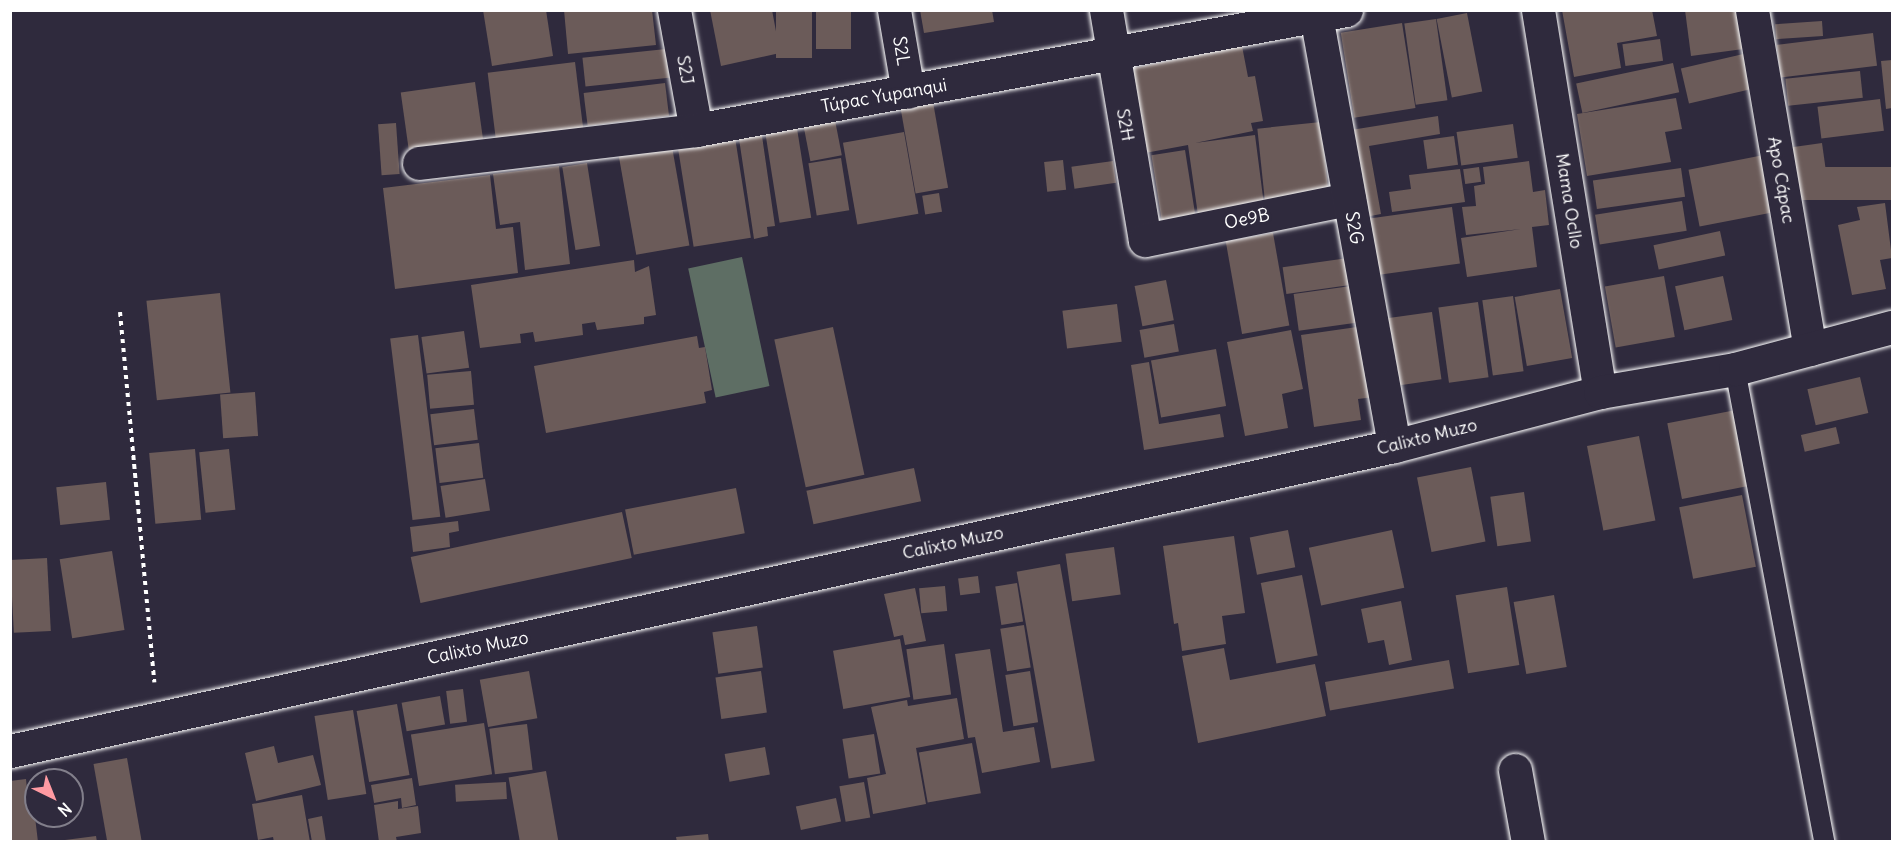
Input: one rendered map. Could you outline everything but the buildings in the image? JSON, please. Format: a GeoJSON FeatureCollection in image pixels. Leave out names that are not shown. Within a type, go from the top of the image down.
{"type":"FeatureCollection","features":[{"type":"Feature","properties":{"kind":"street","name":"S2J"},"geometry":{"type":"LineString","coordinates":[[674,10],[696,130]]}},
{"type":"Feature","properties":{"kind":"street","name":"S2L"},"geometry":{"type":"LineString","coordinates":[[894,10],[908,92]]}},
{"type":"Feature","properties":{"kind":"street","name":"S2H"},"geometry":{"type":"LineString","coordinates":[[1106,10],[1145,240]]}},
{"type":"Feature","properties":{"kind":"street","name":"Mama Ocllo"},"geometry":{"type":"LineString","coordinates":[[1538,10],[1600,392]]}},
{"type":"Feature","properties":{"kind":"street","name":"Apo Cápac"},"geometry":{"type":"LineString","coordinates":[[1752,10],[1810,348]]}},
{"type":"Feature","properties":{"kind":"street","name":"Túpac Yupanqui"},"geometry":{"type":"LineString","coordinates":[[419,163],[696,130],[1113,54],[1325,12]]}},
{"type":"Feature","properties":{"kind":"street","name":"S2G"},"geometry":{"type":"LineString","coordinates":[[1325,12],[1349,199],[1394,446]]}},
{"type":"Feature","properties":{"kind":"street","name":"Oe9B"},"geometry":{"type":"LineString","coordinates":[[1145,240],[1349,199]]}},
{"type":"Feature","properties":{"kind":"street","name":"Calixto Muzo"},"geometry":{"type":"LineString","coordinates":[[10,751],[1394,446],[1600,392],[1735,369],[1893,327]]}},
{"type":"Feature","properties":{"kind":"street"},"geometry":{"type":"LineString","coordinates":[[1515,770],[1528,842]]}},
{"type":"Feature","properties":{"kind":"lane"},"geometry":{"type":"LineString","coordinates":[[1735,369],[1824,842]]}},
{"type":"Feature","properties":{"kind":"path"},"geometry":{"type":"LineString","coordinates":[[120,312],[157,719]]}},
{"type":"Feature","properties":{"kind":"green space"},"geometry":{"type":"Polygon","coordinates":[[[742,257],[769,386],[716,398],[688,268],[742,257]]]}}]}
